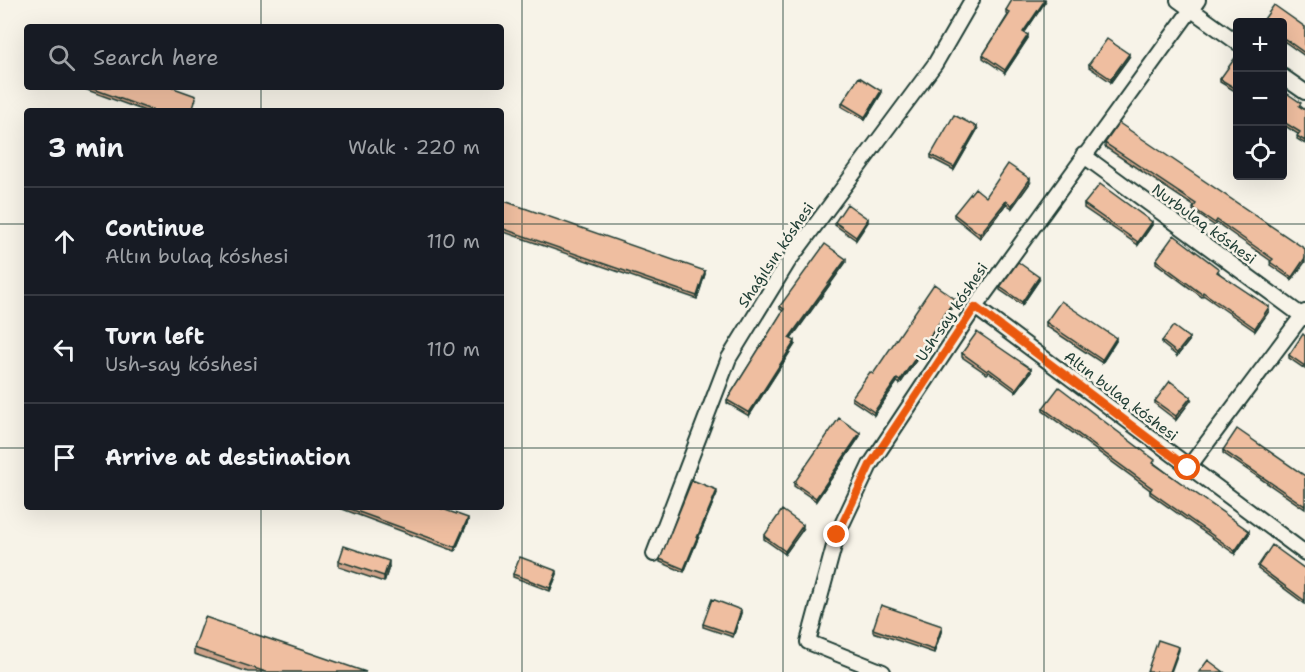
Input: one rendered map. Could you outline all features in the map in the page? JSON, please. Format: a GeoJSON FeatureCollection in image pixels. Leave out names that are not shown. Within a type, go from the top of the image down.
{"type":"FeatureCollection","features":[{"type":"Feature","properties":{"kind":"street","name":"Shaǵılsın kóshesi"},"geometry":{"type":"LineString","coordinates":[[654,554],[729,358],[788,262],[935,63],[972,0]]}},
{"type":"Feature","properties":{"kind":"street"},"geometry":{"type":"LineString","coordinates":[[1178,0],[1195,5],[1233,39]]}},
{"type":"Feature","properties":{"kind":"street","name":"Ush-say kóshesi"},"geometry":{"type":"LineString","coordinates":[[883,672],[808,642],[837,535],[870,465],[975,307],[1083,155],[1195,5]]}},
{"type":"Feature","properties":{"kind":"street"},"geometry":{"type":"LineString","coordinates":[[1287,79],[1305,92]]}},
{"type":"Feature","properties":{"kind":"street","name":"Nurbulaq kóshesi"},"geometry":{"type":"LineString","coordinates":[[1083,155],[1304,316]]}},
{"type":"Feature","properties":{"kind":"street","name":"Altın bulaq kóshesi"},"geometry":{"type":"LineString","coordinates":[[975,307],[1305,553]]}},
{"type":"Feature","properties":{"kind":"street"},"geometry":{"type":"LineString","coordinates":[[1188,468],[1304,316]]}},
{"type":"Feature","properties":{"kind":"building"},"geometry":{"type":"Polygon","coordinates":[[[1012,0],[1045,0],[1023,32],[1028,35],[1005,70],[983,55],[1010,13],[1006,10],[1012,0]]]}},
{"type":"Feature","properties":{"kind":"building"},"geometry":{"type":"Polygon","coordinates":[[[1274,5],[1305,27],[1305,53],[1287,40],[1287,18],[1265,18],[1274,5]]]}},
{"type":"Feature","properties":{"kind":"building"},"geometry":{"type":"Polygon","coordinates":[[[1107,39],[1129,54],[1111,79],[1089,64],[1107,39]]]}},
{"type":"Feature","properties":{"kind":"building"},"geometry":{"type":"Polygon","coordinates":[[[1233,61],[1233,87],[1220,79],[1233,61]]]}},
{"type":"Feature","properties":{"kind":"building"},"geometry":{"type":"Polygon","coordinates":[[[859,77],[881,91],[865,117],[842,103],[859,77]]]}},
{"type":"Feature","properties":{"kind":"building"},"geometry":{"type":"Polygon","coordinates":[[[96,90],[179,90],[196,96],[192,108],[146,108],[96,90]]]}},
{"type":"Feature","properties":{"kind":"building"},"geometry":{"type":"Polygon","coordinates":[[[1287,93],[1301,103],[1299,106],[1305,110],[1305,141],[1297,136],[1300,132],[1287,124],[1287,93]]]}},
{"type":"Feature","properties":{"kind":"building"},"geometry":{"type":"Polygon","coordinates":[[[954,115],[977,127],[954,167],[931,155],[954,115]]]}},
{"type":"Feature","properties":{"kind":"building"},"geometry":{"type":"Polygon","coordinates":[[[1119,123],[1305,249],[1305,258],[1292,277],[1270,262],[1273,259],[1217,220],[1215,223],[1193,208],[1196,204],[1105,143],[1119,123]]]}},
{"type":"Feature","properties":{"kind":"building"},"geometry":{"type":"Polygon","coordinates":[[[1008,164],[1030,179],[1012,205],[1006,201],[980,234],[954,214],[975,188],[986,197],[1008,164]]]}},
{"type":"Feature","properties":{"kind":"building"},"geometry":{"type":"Polygon","coordinates":[[[1100,184],[1152,222],[1138,242],[1084,204],[1100,184]]]}},
{"type":"Feature","properties":{"kind":"building"},"geometry":{"type":"Polygon","coordinates":[[[504,201],[705,271],[697,296],[504,229],[504,201]]]}},
{"type":"Feature","properties":{"kind":"building"},"geometry":{"type":"Polygon","coordinates":[[[847,204],[868,219],[856,237],[835,222],[847,204]]]}},
{"type":"Feature","properties":{"kind":"building"},"geometry":{"type":"Polygon","coordinates":[[[1174,235],[1219,269],[1217,272],[1269,307],[1255,328],[1203,292],[1202,294],[1156,260],[1174,235]]]}},
{"type":"Feature","properties":{"kind":"building"},"geometry":{"type":"Polygon","coordinates":[[[825,244],[846,259],[789,338],[795,341],[749,413],[727,400],[784,309],[780,306],[825,244]]]}},
{"type":"Feature","properties":{"kind":"building"},"geometry":{"type":"Polygon","coordinates":[[[1018,262],[1039,277],[1022,302],[1000,287],[1018,262]]]}},
{"type":"Feature","properties":{"kind":"building"},"geometry":{"type":"Polygon","coordinates":[[[934,284],[955,299],[900,381],[897,379],[874,412],[852,397],[870,372],[873,374],[934,284]]]}},
{"type":"Feature","properties":{"kind":"building"},"geometry":{"type":"Polygon","coordinates":[[[1061,301],[1116,338],[1102,360],[1046,322],[1061,301]]]}},
{"type":"Feature","properties":{"kind":"building"},"geometry":{"type":"Polygon","coordinates":[[[1173,326],[1189,338],[1177,353],[1162,341],[1173,326]]]}},
{"type":"Feature","properties":{"kind":"building"},"geometry":{"type":"Polygon","coordinates":[[[977,332],[1031,369],[1016,389],[962,353],[977,332]]]}},
{"type":"Feature","properties":{"kind":"building"},"geometry":{"type":"Polygon","coordinates":[[[1303,334],[1305,336],[1305,366],[1289,355],[1303,334]]]}},
{"type":"Feature","properties":{"kind":"building"},"geometry":{"type":"Polygon","coordinates":[[[1170,381],[1191,397],[1176,416],[1155,401],[1170,381]]]}},
{"type":"Feature","properties":{"kind":"building"},"geometry":{"type":"Polygon","coordinates":[[[1059,387],[1155,460],[1153,463],[1249,531],[1235,551],[1150,491],[1152,488],[1043,408],[1059,387]]]}},
{"type":"Feature","properties":{"kind":"building"},"geometry":{"type":"Polygon","coordinates":[[[839,418],[860,433],[816,498],[794,483],[839,418]]]}},
{"type":"Feature","properties":{"kind":"building"},"geometry":{"type":"Polygon","coordinates":[[[1237,429],[1305,476],[1305,506],[1223,450],[1237,429]]]}},
{"type":"Feature","properties":{"kind":"building"},"geometry":{"type":"Polygon","coordinates":[[[692,480],[717,490],[684,569],[660,559],[692,480]]]}},
{"type":"Feature","properties":{"kind":"building"},"geometry":{"type":"Polygon","coordinates":[[[353,510],[445,510],[468,518],[455,547],[353,510]]]}},
{"type":"Feature","properties":{"kind":"building"},"geometry":{"type":"Polygon","coordinates":[[[782,510],[803,525],[785,551],[764,536],[782,510]]]}},
{"type":"Feature","properties":{"kind":"building"},"geometry":{"type":"Polygon","coordinates":[[[1272,545],[1305,569],[1305,601],[1258,566],[1272,545]]]}},
{"type":"Feature","properties":{"kind":"building"},"geometry":{"type":"Polygon","coordinates":[[[344,546],[389,561],[384,576],[339,561],[344,546]]]}},
{"type":"Feature","properties":{"kind":"building"},"geometry":{"type":"Polygon","coordinates":[[[520,557],[557,571],[550,588],[513,574],[520,557]]]}},
{"type":"Feature","properties":{"kind":"building"},"geometry":{"type":"Polygon","coordinates":[[[712,599],[741,610],[733,634],[703,624],[712,599]]]}},
{"type":"Feature","properties":{"kind":"building"},"geometry":{"type":"Polygon","coordinates":[[[881,605],[942,626],[934,650],[873,629],[881,605]]]}},
{"type":"Feature","properties":{"kind":"building"},"geometry":{"type":"Polygon","coordinates":[[[205,617],[366,672],[266,672],[194,648],[205,617]]]}},
{"type":"Feature","properties":{"kind":"building"},"geometry":{"type":"Polygon","coordinates":[[[1158,640],[1179,647],[1170,672],[1147,672],[1158,640]]]}},
{"type":"Feature","properties":{"kind":"building"},"geometry":{"type":"Polygon","coordinates":[[[1208,660],[1224,672],[1199,672],[1208,660]]]}},
{"type":"Feature","properties":{"kind":"route"},"geometry":{"type":"LineString","coordinates":[[837,535],[870,465],[975,307],[1188,468]]}}]}
